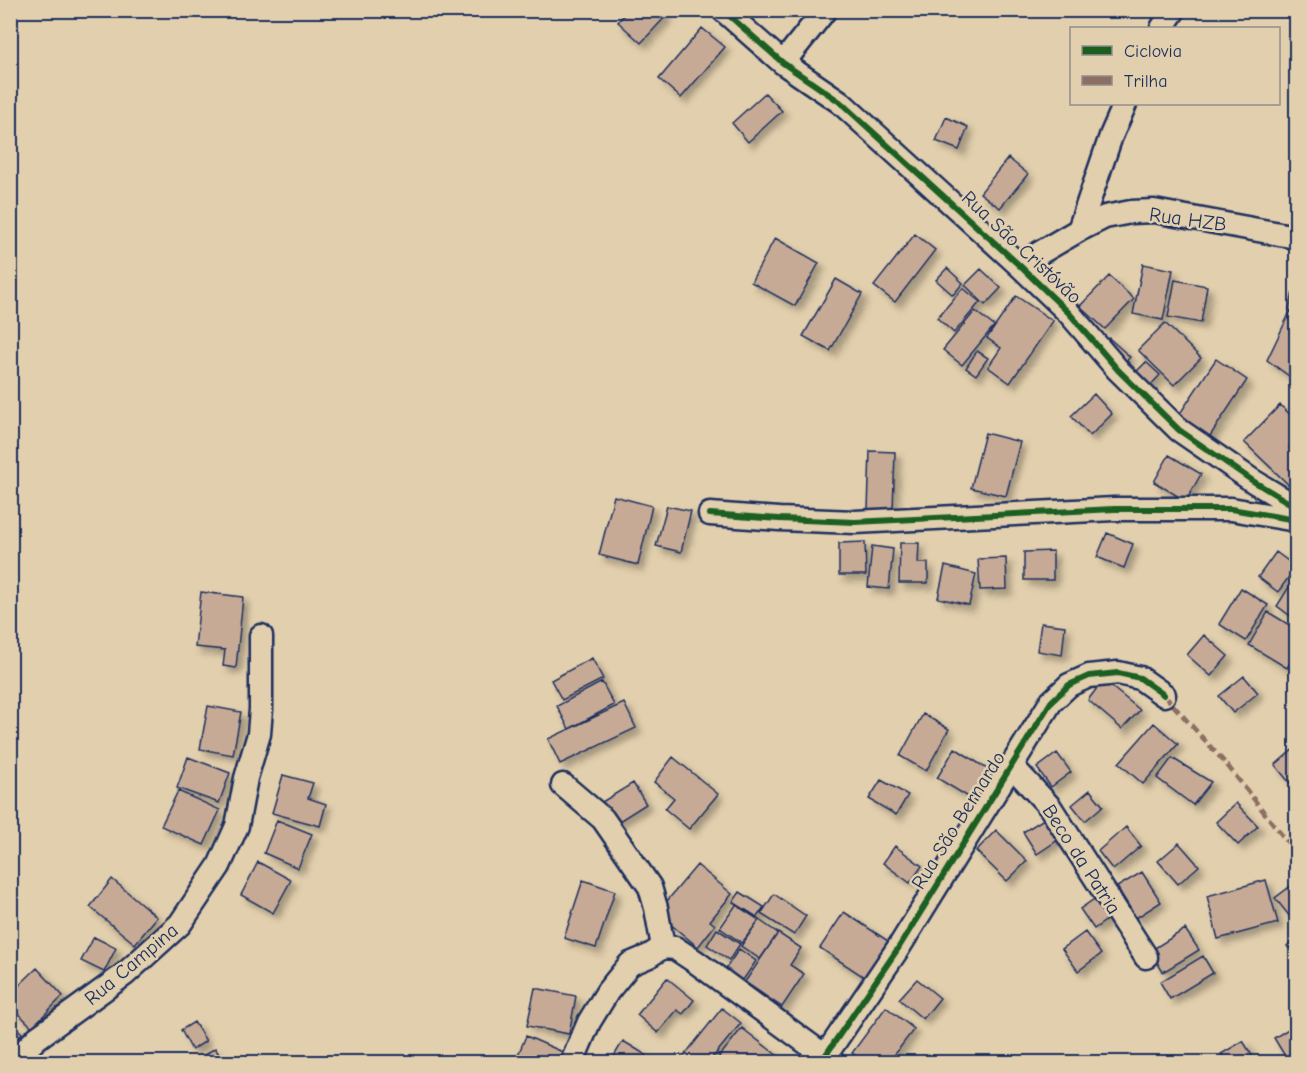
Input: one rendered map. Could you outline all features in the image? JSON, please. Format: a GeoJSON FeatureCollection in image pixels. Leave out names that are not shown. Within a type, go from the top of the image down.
{"type":"FeatureCollection","features":[{"type":"Feature","properties":{"kind":"street","name":"Rua São Cristóvão"},"geometry":{"type":"LineString","coordinates":[[723,10],[783,63],[840,102],[1019,265],[1069,313],[1119,370],[1179,430],[1253,481],[1296,507]]}},
{"type":"Feature","properties":{"kind":"street"},"geometry":{"type":"LineString","coordinates":[[783,63],[825,10]]}},
{"type":"Feature","properties":{"kind":"street"},"geometry":{"type":"LineString","coordinates":[[1163,27],[1174,10]]}},
{"type":"Feature","properties":{"kind":"street"},"geometry":{"type":"LineString","coordinates":[[1079,230],[1111,136],[1125,105]]}},
{"type":"Feature","properties":{"kind":"street","name":"Rua HZB"},"geometry":{"type":"LineString","coordinates":[[1019,265],[1105,217],[1131,212],[1154,211],[1296,237]]}},
{"type":"Feature","properties":{"kind":"street"},"geometry":{"type":"LineString","coordinates":[[710,514],[855,522],[1114,509],[1231,509],[1296,520]]}},
{"type":"Feature","properties":{"kind":"street","name":"Rua Campina"},"geometry":{"type":"LineString","coordinates":[[13,1062],[38,1038],[124,974],[180,924],[219,866],[237,826],[246,778],[259,734],[261,636]]}},
{"type":"Feature","properties":{"kind":"street","name":"Rua São Bernardo"},"geometry":{"type":"LineString","coordinates":[[827,1061],[1051,702],[1069,685],[1089,676],[1118,673],[1140,678],[1164,695]]}},
{"type":"Feature","properties":{"kind":"street","name":"Beco da Patria"},"geometry":{"type":"LineString","coordinates":[[1011,765],[1050,807],[1146,957]]}},
{"type":"Feature","properties":{"kind":"street"},"geometry":{"type":"LineString","coordinates":[[562,786],[603,819],[650,887],[656,908],[656,951]]}},
{"type":"Feature","properties":{"kind":"street"},"geometry":{"type":"LineString","coordinates":[[572,1062],[589,1022],[608,991],[630,964],[656,951],[675,948],[827,1061]]}},
{"type":"Feature","properties":{"kind":"building"},"geometry":{"type":"Polygon","coordinates":[[[628,10],[662,10],[667,15],[641,43],[618,22],[628,10]]]}},
{"type":"Feature","properties":{"kind":"building"},"geometry":{"type":"Polygon","coordinates":[[[702,28],[725,47],[681,98],[659,79],[702,28]]]}},
{"type":"Feature","properties":{"kind":"building"},"geometry":{"type":"Polygon","coordinates":[[[765,93],[782,111],[748,142],[732,123],[765,93]]]}},
{"type":"Feature","properties":{"kind":"building"},"geometry":{"type":"Polygon","coordinates":[[[946,117],[968,127],[959,150],[936,141],[946,117]]]}},
{"type":"Feature","properties":{"kind":"building"},"geometry":{"type":"Polygon","coordinates":[[[1008,158],[1028,174],[1000,208],[980,193],[1008,158]]]}},
{"type":"Feature","properties":{"kind":"building"},"geometry":{"type":"Polygon","coordinates":[[[915,234],[935,250],[895,302],[874,286],[915,234]]]}},
{"type":"Feature","properties":{"kind":"building"},"geometry":{"type":"Polygon","coordinates":[[[775,238],[819,263],[795,306],[751,282],[775,238]]]}},
{"type":"Feature","properties":{"kind":"building"},"geometry":{"type":"Polygon","coordinates":[[[1143,264],[1173,270],[1163,320],[1133,314],[1143,264]]]}},
{"type":"Feature","properties":{"kind":"building"},"geometry":{"type":"Polygon","coordinates":[[[947,268],[963,283],[953,295],[936,280],[947,268]]]}},
{"type":"Feature","properties":{"kind":"building"},"geometry":{"type":"Polygon","coordinates":[[[981,269],[1001,288],[985,305],[965,285],[981,269]]]}},
{"type":"Feature","properties":{"kind":"building"},"geometry":{"type":"Polygon","coordinates":[[[1109,276],[1134,299],[1105,329],[1080,306],[1109,276]]]}},
{"type":"Feature","properties":{"kind":"building"},"geometry":{"type":"Polygon","coordinates":[[[836,279],[862,294],[830,351],[803,336],[836,279]]]}},
{"type":"Feature","properties":{"kind":"building"},"geometry":{"type":"Polygon","coordinates":[[[1175,280],[1207,286],[1201,323],[1168,317],[1175,280]]]}},
{"type":"Feature","properties":{"kind":"building"},"geometry":{"type":"Polygon","coordinates":[[[963,288],[980,302],[954,333],[937,318],[963,288]]]}},
{"type":"Feature","properties":{"kind":"building"},"geometry":{"type":"Polygon","coordinates":[[[1293,292],[1296,293],[1296,312],[1289,310],[1293,292]]]}},
{"type":"Feature","properties":{"kind":"building"},"geometry":{"type":"Polygon","coordinates":[[[1016,296],[1053,321],[1010,383],[988,367],[1001,348],[987,338],[1016,296]]]}},
{"type":"Feature","properties":{"kind":"building"},"geometry":{"type":"Polygon","coordinates":[[[975,311],[994,326],[962,365],[943,350],[975,311]]]}},
{"type":"Feature","properties":{"kind":"building"},"geometry":{"type":"Polygon","coordinates":[[[1290,312],[1296,313],[1296,381],[1267,360],[1290,312]]]}},
{"type":"Feature","properties":{"kind":"building"},"geometry":{"type":"Polygon","coordinates":[[[1165,323],[1201,358],[1174,385],[1138,350],[1165,323]]]}},
{"type":"Feature","properties":{"kind":"building"},"geometry":{"type":"Polygon","coordinates":[[[1109,338],[1130,357],[1122,366],[1101,347],[1109,338]]]}},
{"type":"Feature","properties":{"kind":"building"},"geometry":{"type":"Polygon","coordinates":[[[977,351],[988,358],[976,375],[966,368],[977,351]]]}},
{"type":"Feature","properties":{"kind":"building"},"geometry":{"type":"Polygon","coordinates":[[[1216,359],[1247,380],[1206,442],[1175,421],[1216,359]]]}},
{"type":"Feature","properties":{"kind":"building"},"geometry":{"type":"Polygon","coordinates":[[[1146,362],[1160,375],[1146,390],[1132,376],[1146,362]]]}},
{"type":"Feature","properties":{"kind":"building"},"geometry":{"type":"Polygon","coordinates":[[[1094,394],[1112,414],[1090,436],[1071,416],[1094,394]]]}},
{"type":"Feature","properties":{"kind":"building"},"geometry":{"type":"Polygon","coordinates":[[[1280,405],[1296,420],[1296,440],[1289,448],[1294,452],[1296,449],[1296,486],[1293,489],[1244,442],[1280,405]]]}},
{"type":"Feature","properties":{"kind":"building"},"geometry":{"type":"Polygon","coordinates":[[[985,433],[1020,442],[1006,496],[971,488],[985,433]]]}},
{"type":"Feature","properties":{"kind":"building"},"geometry":{"type":"Polygon","coordinates":[[[870,451],[895,452],[893,510],[868,509],[870,451]]]}},
{"type":"Feature","properties":{"kind":"building"},"geometry":{"type":"Polygon","coordinates":[[[1169,455],[1201,474],[1186,501],[1154,482],[1169,455]]]}},
{"type":"Feature","properties":{"kind":"building"},"geometry":{"type":"Polygon","coordinates":[[[614,496],[652,506],[638,565],[599,555],[614,496]]]}},
{"type":"Feature","properties":{"kind":"building"},"geometry":{"type":"Polygon","coordinates":[[[667,506],[691,511],[681,552],[656,546],[667,506]]]}},
{"type":"Feature","properties":{"kind":"building"},"geometry":{"type":"Polygon","coordinates":[[[1107,533],[1133,544],[1124,568],[1097,557],[1107,533]]]}},
{"type":"Feature","properties":{"kind":"building"},"geometry":{"type":"Polygon","coordinates":[[[865,542],[866,575],[839,575],[839,543],[865,542]]]}},
{"type":"Feature","properties":{"kind":"building"},"geometry":{"type":"Polygon","coordinates":[[[900,543],[919,543],[918,563],[928,563],[928,583],[899,583],[900,543]]]}},
{"type":"Feature","properties":{"kind":"building"},"geometry":{"type":"Polygon","coordinates":[[[872,546],[893,549],[889,589],[868,587],[872,546]]]}},
{"type":"Feature","properties":{"kind":"building"},"geometry":{"type":"Polygon","coordinates":[[[1053,551],[1053,580],[1024,580],[1024,552],[1053,551]]]}},
{"type":"Feature","properties":{"kind":"building"},"geometry":{"type":"Polygon","coordinates":[[[1276,552],[1296,567],[1278,592],[1258,577],[1276,552]]]}},
{"type":"Feature","properties":{"kind":"building"},"geometry":{"type":"Polygon","coordinates":[[[1006,558],[1007,589],[980,590],[978,559],[1006,558]]]}},
{"type":"Feature","properties":{"kind":"building"},"geometry":{"type":"Polygon","coordinates":[[[945,566],[976,574],[969,605],[938,598],[945,566]]]}},
{"type":"Feature","properties":{"kind":"building"},"geometry":{"type":"Polygon","coordinates":[[[1296,576],[1296,620],[1277,606],[1296,576]]]}},
{"type":"Feature","properties":{"kind":"building"},"geometry":{"type":"Polygon","coordinates":[[[1241,588],[1268,605],[1246,641],[1219,624],[1241,588]]]}},
{"type":"Feature","properties":{"kind":"building"},"geometry":{"type":"Polygon","coordinates":[[[201,592],[243,597],[236,668],[223,666],[225,650],[195,647],[201,592]]]}},
{"type":"Feature","properties":{"kind":"building"},"geometry":{"type":"Polygon","coordinates":[[[1268,612],[1296,629],[1296,653],[1287,668],[1249,645],[1268,612]]]}},
{"type":"Feature","properties":{"kind":"building"},"geometry":{"type":"Polygon","coordinates":[[[1041,623],[1065,626],[1062,655],[1037,651],[1041,623]]]}},
{"type":"Feature","properties":{"kind":"building"},"geometry":{"type":"Polygon","coordinates":[[[1204,635],[1228,656],[1211,676],[1187,655],[1204,635]]]}},
{"type":"Feature","properties":{"kind":"building"},"geometry":{"type":"Polygon","coordinates":[[[592,658],[603,679],[562,700],[551,680],[592,658]]]}},
{"type":"Feature","properties":{"kind":"building"},"geometry":{"type":"Polygon","coordinates":[[[1244,676],[1258,693],[1233,713],[1219,696],[1244,676]]]}},
{"type":"Feature","properties":{"kind":"building"},"geometry":{"type":"Polygon","coordinates":[[[1103,680],[1140,710],[1122,729],[1088,700],[1103,680]]]}},
{"type":"Feature","properties":{"kind":"building"},"geometry":{"type":"Polygon","coordinates":[[[602,682],[614,705],[569,729],[557,706],[602,682]]]}},
{"type":"Feature","properties":{"kind":"building"},"geometry":{"type":"Polygon","coordinates":[[[624,703],[636,728],[560,764],[548,739],[624,703]]]}},
{"type":"Feature","properties":{"kind":"building"},"geometry":{"type":"Polygon","coordinates":[[[208,706],[241,712],[233,755],[200,749],[208,706]]]}},
{"type":"Feature","properties":{"kind":"building"},"geometry":{"type":"Polygon","coordinates":[[[923,714],[949,729],[926,771],[900,756],[923,714]]]}},
{"type":"Feature","properties":{"kind":"building"},"geometry":{"type":"Polygon","coordinates":[[[1154,723],[1178,744],[1143,784],[1119,763],[1154,723]]]}},
{"type":"Feature","properties":{"kind":"building"},"geometry":{"type":"Polygon","coordinates":[[[1296,747],[1296,784],[1293,787],[1275,765],[1296,747]]]}},
{"type":"Feature","properties":{"kind":"building"},"geometry":{"type":"Polygon","coordinates":[[[955,748],[992,772],[975,801],[937,778],[955,748]]]}},
{"type":"Feature","properties":{"kind":"building"},"geometry":{"type":"Polygon","coordinates":[[[1057,753],[1071,772],[1051,787],[1037,768],[1057,753]]]}},
{"type":"Feature","properties":{"kind":"building"},"geometry":{"type":"Polygon","coordinates":[[[188,757],[230,773],[219,803],[177,788],[188,757]]]}},
{"type":"Feature","properties":{"kind":"building"},"geometry":{"type":"Polygon","coordinates":[[[673,757],[718,794],[689,829],[665,809],[674,798],[654,782],[673,757]]]}},
{"type":"Feature","properties":{"kind":"building"},"geometry":{"type":"Polygon","coordinates":[[[1172,758],[1211,782],[1193,805],[1157,778],[1172,758]]]}},
{"type":"Feature","properties":{"kind":"building"},"geometry":{"type":"Polygon","coordinates":[[[283,775],[313,783],[308,798],[326,804],[320,826],[272,813],[283,775]]]}},
{"type":"Feature","properties":{"kind":"building"},"geometry":{"type":"Polygon","coordinates":[[[881,780],[908,795],[896,815],[869,799],[881,780]]]}},
{"type":"Feature","properties":{"kind":"building"},"geometry":{"type":"Polygon","coordinates":[[[633,783],[646,804],[616,823],[602,802],[633,783]]]}},
{"type":"Feature","properties":{"kind":"building"},"geometry":{"type":"Polygon","coordinates":[[[1090,790],[1103,806],[1085,821],[1072,805],[1090,790]]]}},
{"type":"Feature","properties":{"kind":"building"},"geometry":{"type":"Polygon","coordinates":[[[178,791],[220,810],[204,845],[161,826],[178,791]]]}},
{"type":"Feature","properties":{"kind":"building"},"geometry":{"type":"Polygon","coordinates":[[[1236,803],[1258,826],[1238,845],[1216,822],[1236,803]]]}},
{"type":"Feature","properties":{"kind":"building"},"geometry":{"type":"Polygon","coordinates":[[[1047,817],[1061,838],[1037,854],[1023,832],[1047,817]]]}},
{"type":"Feature","properties":{"kind":"building"},"geometry":{"type":"Polygon","coordinates":[[[277,820],[312,834],[298,868],[264,853],[277,820]]]}},
{"type":"Feature","properties":{"kind":"building"},"geometry":{"type":"Polygon","coordinates":[[[1126,827],[1141,846],[1113,870],[1098,851],[1126,827]]]}},
{"type":"Feature","properties":{"kind":"building"},"geometry":{"type":"Polygon","coordinates":[[[996,830],[1027,861],[1007,881],[976,851],[996,830]]]}},
{"type":"Feature","properties":{"kind":"building"},"geometry":{"type":"Polygon","coordinates":[[[1179,843],[1199,866],[1178,884],[1158,861],[1179,843]]]}},
{"type":"Feature","properties":{"kind":"building"},"geometry":{"type":"Polygon","coordinates":[[[895,846],[922,866],[910,883],[883,863],[895,846]]]}},
{"type":"Feature","properties":{"kind":"building"},"geometry":{"type":"Polygon","coordinates":[[[258,862],[291,880],[273,913],[241,895],[258,862]]]}},
{"type":"Feature","properties":{"kind":"building"},"geometry":{"type":"Polygon","coordinates":[[[697,865],[732,894],[710,921],[715,925],[698,947],[657,913],[697,865]]]}},
{"type":"Feature","properties":{"kind":"building"},"geometry":{"type":"Polygon","coordinates":[[[1142,872],[1161,902],[1136,918],[1117,887],[1142,872]]]}},
{"type":"Feature","properties":{"kind":"building"},"geometry":{"type":"Polygon","coordinates":[[[112,879],[157,917],[135,944],[90,907],[112,879]]]}},
{"type":"Feature","properties":{"kind":"building"},"geometry":{"type":"Polygon","coordinates":[[[583,880],[615,891],[596,948],[564,938],[583,880]]]}},
{"type":"Feature","properties":{"kind":"building"},"geometry":{"type":"Polygon","coordinates":[[[1266,880],[1278,923],[1218,939],[1207,896],[1266,880]]]}},
{"type":"Feature","properties":{"kind":"building"},"geometry":{"type":"Polygon","coordinates":[[[1296,882],[1296,914],[1291,918],[1275,898],[1296,882]]]}},
{"type":"Feature","properties":{"kind":"building"},"geometry":{"type":"Polygon","coordinates":[[[740,892],[764,907],[757,917],[733,902],[740,892]]]}},
{"type":"Feature","properties":{"kind":"building"},"geometry":{"type":"Polygon","coordinates":[[[774,894],[806,916],[794,935],[761,914],[774,894]]]}},
{"type":"Feature","properties":{"kind":"building"},"geometry":{"type":"Polygon","coordinates":[[[1100,895],[1115,914],[1094,929],[1080,909],[1100,895]]]}},
{"type":"Feature","properties":{"kind":"building"},"geometry":{"type":"Polygon","coordinates":[[[736,905],[759,920],[742,943],[720,928],[736,905]]]}},
{"type":"Feature","properties":{"kind":"building"},"geometry":{"type":"Polygon","coordinates":[[[844,912],[888,941],[864,977],[820,948],[844,912]]]}},
{"type":"Feature","properties":{"kind":"building"},"geometry":{"type":"Polygon","coordinates":[[[759,920],[778,933],[760,959],[741,946],[759,920]]]}},
{"type":"Feature","properties":{"kind":"building"},"geometry":{"type":"Polygon","coordinates":[[[717,929],[740,944],[729,960],[707,945],[717,929]]]}},
{"type":"Feature","properties":{"kind":"building"},"geometry":{"type":"Polygon","coordinates":[[[1185,929],[1199,950],[1163,972],[1150,951],[1185,929]]]}},
{"type":"Feature","properties":{"kind":"building"},"geometry":{"type":"Polygon","coordinates":[[[1085,932],[1101,954],[1078,971],[1062,949],[1085,932]]]}},
{"type":"Feature","properties":{"kind":"building"},"geometry":{"type":"Polygon","coordinates":[[[778,933],[801,948],[790,965],[804,974],[782,1007],[745,982],[778,933]]]}},
{"type":"Feature","properties":{"kind":"building"},"geometry":{"type":"Polygon","coordinates":[[[94,937],[116,948],[104,972],[81,961],[94,937]]]}},
{"type":"Feature","properties":{"kind":"building"},"geometry":{"type":"Polygon","coordinates":[[[1296,937],[1296,957],[1287,946],[1296,937]]]}},
{"type":"Feature","properties":{"kind":"building"},"geometry":{"type":"Polygon","coordinates":[[[739,949],[756,961],[741,983],[724,971],[739,949]]]}},
{"type":"Feature","properties":{"kind":"building"},"geometry":{"type":"Polygon","coordinates":[[[1203,956],[1213,973],[1170,999],[1160,982],[1203,956]]]}},
{"type":"Feature","properties":{"kind":"building"},"geometry":{"type":"Polygon","coordinates":[[[37,968],[63,996],[32,1027],[10,1005],[10,994],[37,968]]]}},
{"type":"Feature","properties":{"kind":"building"},"geometry":{"type":"Polygon","coordinates":[[[667,978],[694,1000],[683,1014],[677,1010],[658,1033],[637,1015],[667,978]]]}},
{"type":"Feature","properties":{"kind":"building"},"geometry":{"type":"Polygon","coordinates":[[[917,979],[940,998],[923,1019],[899,999],[917,979]]]}},
{"type":"Feature","properties":{"kind":"building"},"geometry":{"type":"Polygon","coordinates":[[[535,988],[576,996],[569,1034],[527,1026],[535,988]]]}},
{"type":"Feature","properties":{"kind":"building"},"geometry":{"type":"Polygon","coordinates":[[[886,1007],[914,1029],[889,1062],[865,1062],[852,1053],[886,1007]]]}},
{"type":"Feature","properties":{"kind":"building"},"geometry":{"type":"Polygon","coordinates":[[[722,1008],[741,1023],[709,1062],[679,1062],[722,1008]]]}},
{"type":"Feature","properties":{"kind":"building"},"geometry":{"type":"Polygon","coordinates":[[[10,1022],[22,1033],[10,1045],[10,1022]]]}},
{"type":"Feature","properties":{"kind":"building"},"geometry":{"type":"Polygon","coordinates":[[[194,1022],[206,1041],[192,1050],[181,1030],[194,1022]]]}},
{"type":"Feature","properties":{"kind":"building"},"geometry":{"type":"Polygon","coordinates":[[[1296,1024],[1296,1056],[1288,1061],[1274,1038],[1296,1024]]]}},
{"type":"Feature","properties":{"kind":"building"},"geometry":{"type":"Polygon","coordinates":[[[742,1028],[778,1056],[773,1062],[715,1062],[742,1028]]]}},
{"type":"Feature","properties":{"kind":"building"},"geometry":{"type":"Polygon","coordinates":[[[526,1036],[565,1053],[561,1062],[515,1062],[526,1036]]]}},
{"type":"Feature","properties":{"kind":"building"},"geometry":{"type":"Polygon","coordinates":[[[623,1041],[646,1055],[641,1062],[611,1061],[623,1041]]]}},
{"type":"Feature","properties":{"kind":"building"},"geometry":{"type":"Polygon","coordinates":[[[1243,1041],[1256,1062],[1226,1062],[1221,1054],[1243,1041]]]}},
{"type":"Feature","properties":{"kind":"building"},"geometry":{"type":"Polygon","coordinates":[[[215,1048],[224,1062],[200,1062],[198,1059],[215,1048]]]}},
{"type":"Feature","properties":{"kind":"building"},"geometry":{"type":"Polygon","coordinates":[[[934,1058],[939,1062],[923,1062],[925,1059],[934,1058]]]}},
{"type":"Feature","properties":{"kind":"marked path"},"geometry":{"type":"LineString","coordinates":[[1164,695],[1227,765],[1296,853]]}},
{"type":"Feature","properties":{"kind":"cycle path"},"geometry":{"type":"LineString","coordinates":[[723,10],[783,63],[840,102],[1019,265],[1069,313],[1118,370],[1179,430],[1253,481],[1296,507]]}},
{"type":"Feature","properties":{"kind":"cycle path"},"geometry":{"type":"LineString","coordinates":[[710,514],[855,522],[1114,509],[1231,509],[1296,520]]}},
{"type":"Feature","properties":{"kind":"cycle path"},"geometry":{"type":"LineString","coordinates":[[821,1062],[899,947],[1051,702],[1069,685],[1089,676],[1118,673],[1140,678],[1164,695]]}}]}
